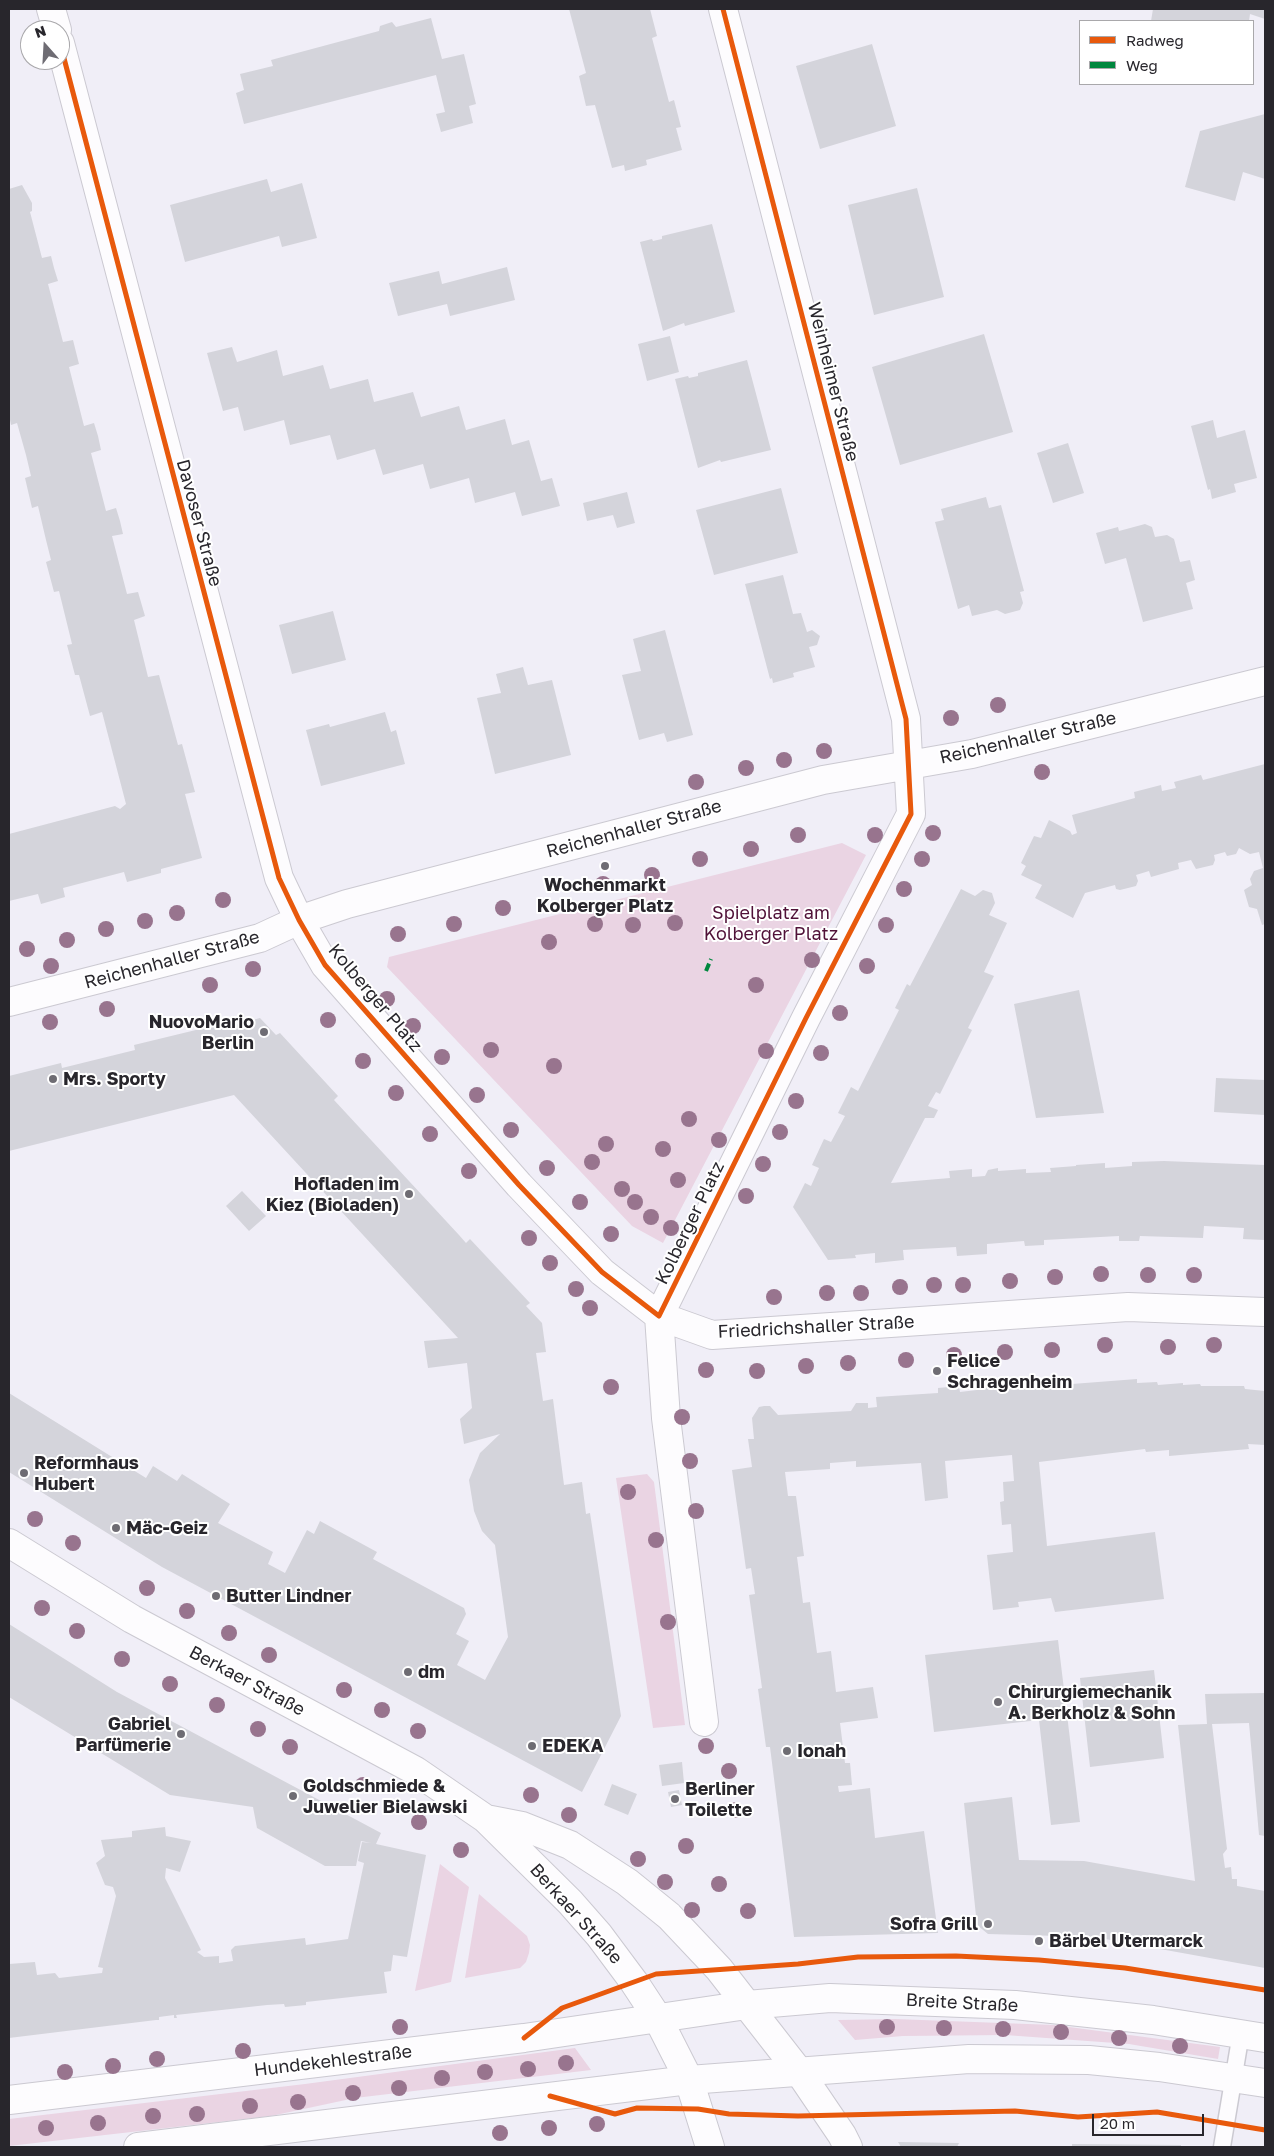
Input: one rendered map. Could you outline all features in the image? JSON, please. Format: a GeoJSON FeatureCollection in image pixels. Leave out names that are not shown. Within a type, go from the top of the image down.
{"type":"FeatureCollection","features":[{"type":"Feature","properties":{"kind":"street","name":"Weinheimer Straße"},"geometry":{"type":"LineString","coordinates":[[723,9],[906,719],[908,764]]}},
{"type":"Feature","properties":{"kind":"street","name":"Davoser Straße"},"geometry":{"type":"LineString","coordinates":[[67,70],[279,878],[299,920]]}},
{"type":"Feature","properties":{"kind":"street","name":"Reichenhaller Straße"},"geometry":{"type":"LineString","coordinates":[[9,1002],[260,938],[299,920],[347,904],[813,782],[972,754],[1265,681]]}},
{"type":"Feature","properties":{"kind":"street","name":"Kolberger Platz"},"geometry":{"type":"LineString","coordinates":[[299,920],[325,965],[519,1185],[602,1272],[659,1316],[806,1018],[911,814],[908,764]]}},
{"type":"Feature","properties":{"kind":"street","name":"Friedrichshaller Straße"},"geometry":{"type":"LineString","coordinates":[[659,1316],[712,1335],[1128,1307],[1265,1312]]}},
{"type":"Feature","properties":{"kind":"street"},"geometry":{"type":"LineString","coordinates":[[659,1316],[666,1418],[704,1722]]}},
{"type":"Feature","properties":{"kind":"street","name":"Berkaer Straße"},"geometry":{"type":"LineString","coordinates":[[9,1543],[132,1619],[416,1771],[486,1819],[570,1902],[599,1935],[657,2017],[689,2080],[710,2147]]}},
{"type":"Feature","properties":{"kind":"street","name":"Berkaer Straße"},"geometry":{"type":"LineString","coordinates":[[486,1819],[522,1826],[570,1844],[627,1882],[690,1937],[747,2005],[800,2073],[848,2147]]}},
{"type":"Feature","properties":{"kind":"street","name":"Breite Straße"},"geometry":{"type":"LineString","coordinates":[[657,2017],[747,2005],[842,1998],[1015,2005],[1153,2020],[1253,2036]]}},
{"type":"Feature","properties":{"kind":"street","name":"Hundekehlestraße"},"geometry":{"type":"LineString","coordinates":[[9,2100],[524,2038],[657,2017]]}},
{"type":"Feature","properties":{"kind":"street"},"geometry":{"type":"LineString","coordinates":[[138,2147],[689,2080],[969,2059],[1080,2060],[1159,2067],[1265,2083]]}},
{"type":"Feature","properties":{"kind":"lane"},"geometry":{"type":"LineString","coordinates":[[1222,2147],[1235,2078],[1253,2036]]}},
{"type":"Feature","properties":{"kind":"green space","name":"Spielplatz am Kolberger Platz"},"geometry":{"type":"Polygon","coordinates":[[[842,843],[866,855],[663,1243],[632,1226],[387,967],[389,957],[842,843]]]}},
{"type":"Feature","properties":{"kind":"green space"},"geometry":{"type":"Polygon","coordinates":[[[647,1474],[654,1482],[685,1725],[653,1728],[616,1478],[647,1474]]]}},
{"type":"Feature","properties":{"kind":"green space"},"geometry":{"type":"Polygon","coordinates":[[[440,1864],[469,1887],[451,1982],[415,1991],[440,1864]]]}},
{"type":"Feature","properties":{"kind":"green space"},"geometry":{"type":"Polygon","coordinates":[[[479,1894],[527,1936],[530,1945],[529,1953],[526,1962],[520,1968],[465,1978],[479,1894]]]}},
{"type":"Feature","properties":{"kind":"green space"},"geometry":{"type":"Polygon","coordinates":[[[895,2019],[1054,2025],[1220,2047],[1218,2059],[1129,2044],[1005,2035],[903,2036],[855,2040],[838,2020],[895,2019]]]}},
{"type":"Feature","properties":{"kind":"green space"},"geometry":{"type":"Polygon","coordinates":[[[575,2048],[591,2070],[355,2098],[271,2116],[9,2146],[9,2119],[305,2084],[575,2048]]]}},
{"type":"Feature","properties":{"kind":"building"},"geometry":{"type":"Polygon","coordinates":[[[569,9],[650,9],[657,36],[652,38],[669,102],[674,100],[681,127],[676,128],[682,150],[646,160],[647,165],[625,171],[624,165],[612,168],[595,105],[586,106],[579,76],[586,73],[569,9]]]}},
{"type":"Feature","properties":{"kind":"building"},"geometry":{"type":"Polygon","coordinates":[[[1153,9],[1265,9],[1265,19],[1250,14],[1249,20],[1151,20],[1153,9]]]}},
{"type":"Feature","properties":{"kind":"building"},"geometry":{"type":"Polygon","coordinates":[[[431,18],[442,59],[464,54],[476,104],[469,106],[473,123],[441,132],[436,114],[445,112],[436,75],[244,124],[236,93],[244,90],[240,74],[273,66],[271,60],[379,31],[380,26],[392,22],[396,27],[431,18]]]}},
{"type":"Feature","properties":{"kind":"building"},"geometry":{"type":"Polygon","coordinates":[[[872,44],[896,126],[820,149],[796,66],[872,44]]]}},
{"type":"Feature","properties":{"kind":"building"},"geometry":{"type":"Polygon","coordinates":[[[1265,114],[1265,179],[1243,172],[1235,201],[1185,187],[1200,131],[1265,114]]]}},
{"type":"Feature","properties":{"kind":"building"},"geometry":{"type":"Polygon","coordinates":[[[267,179],[271,192],[302,183],[317,238],[282,247],[279,236],[185,262],[170,205],[267,179]]]}},
{"type":"Feature","properties":{"kind":"building"},"geometry":{"type":"Polygon","coordinates":[[[22,185],[32,203],[32,211],[30,212],[42,258],[51,256],[58,281],[48,284],[63,342],[73,340],[79,364],[69,367],[84,426],[94,423],[98,436],[101,450],[91,453],[106,511],[116,508],[120,521],[123,534],[112,536],[127,594],[138,592],[145,616],[134,620],[148,677],[159,675],[178,745],[182,744],[195,792],[185,794],[202,858],[161,869],[161,873],[127,882],[124,872],[63,888],[65,897],[41,904],[38,894],[9,901],[9,834],[115,806],[120,809],[126,804],[102,712],[90,716],[79,675],[75,675],[67,645],[72,644],[59,591],[54,592],[46,562],[51,560],[38,506],[32,508],[25,478],[31,476],[26,455],[17,423],[11,425],[9,415],[9,189],[22,185]]]}},
{"type":"Feature","properties":{"kind":"building"},"geometry":{"type":"Polygon","coordinates":[[[917,188],[944,297],[874,315],[848,205],[917,188]]]}},
{"type":"Feature","properties":{"kind":"building"},"geometry":{"type":"Polygon","coordinates":[[[712,224],[735,312],[685,326],[684,323],[663,331],[640,242],[662,239],[662,236],[712,224]]]}},
{"type":"Feature","properties":{"kind":"building"},"geometry":{"type":"Polygon","coordinates":[[[507,267],[515,300],[450,316],[447,304],[398,316],[389,283],[439,271],[442,284],[507,267]]]}},
{"type":"Feature","properties":{"kind":"building"},"geometry":{"type":"Polygon","coordinates":[[[984,334],[1013,432],[900,465],[872,367],[984,334]]]}},
{"type":"Feature","properties":{"kind":"building"},"geometry":{"type":"Polygon","coordinates":[[[670,336],[679,372],[647,381],[638,344],[670,336]]]}},
{"type":"Feature","properties":{"kind":"building"},"geometry":{"type":"Polygon","coordinates":[[[232,347],[237,362],[277,350],[283,376],[323,365],[330,389],[368,379],[374,402],[413,392],[421,417],[459,406],[466,430],[505,419],[512,445],[529,440],[541,481],[552,478],[560,506],[522,516],[515,492],[475,503],[469,478],[430,489],[423,464],[383,475],[375,449],[337,460],[330,435],[290,445],[284,420],[244,431],[238,407],[223,411],[207,353],[232,347]]]}},
{"type":"Feature","properties":{"kind":"building"},"geometry":{"type":"Polygon","coordinates":[[[747,360],[771,450],[721,462],[720,460],[698,468],[675,379],[698,376],[698,373],[747,360]]]}},
{"type":"Feature","properties":{"kind":"building"},"geometry":{"type":"Polygon","coordinates":[[[1213,420],[1217,438],[1245,430],[1257,478],[1234,484],[1236,492],[1212,499],[1191,426],[1213,420]]]}},
{"type":"Feature","properties":{"kind":"building"},"geometry":{"type":"Polygon","coordinates":[[[1068,443],[1084,493],[1053,503],[1037,453],[1068,443]]]}},
{"type":"Feature","properties":{"kind":"building"},"geometry":{"type":"Polygon","coordinates":[[[781,488],[798,553],[714,575],[696,510],[781,488]]]}},
{"type":"Feature","properties":{"kind":"building"},"geometry":{"type":"Polygon","coordinates":[[[627,492],[635,523],[617,528],[613,515],[587,521],[583,503],[627,492]]]}},
{"type":"Feature","properties":{"kind":"building"},"geometry":{"type":"Polygon","coordinates":[[[986,497],[989,508],[1001,505],[1024,591],[1020,592],[1023,603],[1020,610],[1005,614],[997,610],[972,616],[969,605],[958,609],[935,522],[944,520],[941,509],[986,497]]]}},
{"type":"Feature","properties":{"kind":"building"},"geometry":{"type":"Polygon","coordinates":[[[1145,524],[1152,527],[1155,537],[1167,535],[1174,539],[1180,562],[1190,560],[1195,580],[1186,583],[1193,609],[1143,622],[1126,558],[1105,564],[1096,533],[1118,527],[1119,531],[1145,524]]]}},
{"type":"Feature","properties":{"kind":"building"},"geometry":{"type":"Polygon","coordinates":[[[783,575],[793,614],[801,613],[807,632],[812,630],[820,636],[817,645],[809,647],[815,667],[793,673],[794,677],[773,683],[772,678],[770,679],[745,584],[783,575]]]}},
{"type":"Feature","properties":{"kind":"building"},"geometry":{"type":"Polygon","coordinates":[[[333,611],[346,660],[292,674],[279,625],[333,611]]]}},
{"type":"Feature","properties":{"kind":"building"},"geometry":{"type":"Polygon","coordinates":[[[665,630],[693,735],[667,742],[664,733],[639,740],[622,675],[641,671],[633,639],[665,630]]]}},
{"type":"Feature","properties":{"kind":"building"},"geometry":{"type":"Polygon","coordinates":[[[523,667],[528,685],[552,680],[571,755],[495,774],[477,698],[501,693],[496,674],[523,667]]]}},
{"type":"Feature","properties":{"kind":"building"},"geometry":{"type":"Polygon","coordinates":[[[385,712],[391,732],[396,730],[405,764],[321,786],[306,730],[329,724],[330,727],[385,712]]]}},
{"type":"Feature","properties":{"kind":"building"},"geometry":{"type":"Polygon","coordinates":[[[1265,764],[1265,924],[1262,925],[1257,909],[1249,907],[1244,890],[1252,885],[1250,879],[1254,871],[1263,868],[1259,852],[1250,854],[1239,848],[1236,854],[1227,856],[1225,852],[1214,855],[1213,865],[1196,869],[1191,860],[1178,863],[1179,869],[1151,877],[1149,871],[1136,875],[1138,881],[1136,886],[1120,890],[1116,889],[1115,885],[1085,893],[1073,918],[1035,898],[1042,885],[1021,875],[1026,866],[1021,863],[1034,836],[1041,838],[1049,820],[1070,831],[1072,835],[1077,833],[1072,815],[1135,798],[1134,792],[1161,785],[1162,791],[1176,788],[1174,782],[1201,775],[1203,780],[1265,764]]]}},
{"type":"Feature","properties":{"kind":"building"},"geometry":{"type":"Polygon","coordinates":[[[961,889],[975,896],[983,890],[992,893],[995,903],[989,915],[1007,923],[984,972],[994,976],[968,1028],[972,1030],[940,1094],[936,1092],[928,1106],[938,1110],[934,1118],[925,1118],[891,1183],[950,1178],[949,1171],[972,1169],[972,1177],[985,1176],[988,1170],[998,1168],[998,1171],[1026,1169],[1026,1173],[1051,1172],[1050,1168],[1105,1163],[1105,1168],[1132,1166],[1132,1162],[1164,1161],[1265,1165],[1265,1240],[1243,1239],[1244,1228],[1204,1226],[1203,1238],[1140,1236],[1139,1241],[1119,1241],[1119,1236],[1044,1240],[1044,1245],[1025,1246],[1024,1241],[987,1244],[987,1254],[957,1256],[956,1247],[903,1250],[904,1260],[875,1263],[875,1253],[855,1255],[856,1258],[828,1260],[793,1207],[805,1183],[811,1186],[819,1168],[812,1165],[824,1139],[831,1142],[845,1116],[838,1113],[851,1087],[858,1091],[899,1010],[895,1008],[907,984],[910,986],[961,889]]]}},
{"type":"Feature","properties":{"kind":"building"},"geometry":{"type":"Polygon","coordinates":[[[1079,990],[1104,1113],[1036,1118],[1014,1004],[1079,990]]]}},
{"type":"Feature","properties":{"kind":"building"},"geometry":{"type":"Polygon","coordinates":[[[260,1018],[276,1035],[280,1033],[338,1096],[334,1100],[466,1243],[470,1239],[530,1303],[526,1306],[542,1323],[546,1352],[536,1353],[543,1401],[553,1399],[564,1485],[582,1482],[586,1514],[590,1513],[621,1716],[582,1792],[162,1567],[9,1472],[9,1393],[146,1478],[153,1466],[177,1481],[182,1474],[230,1504],[218,1523],[273,1552],[268,1564],[285,1573],[307,1530],[314,1534],[320,1521],[377,1552],[373,1559],[464,1608],[466,1614],[456,1634],[469,1641],[457,1665],[485,1680],[508,1637],[495,1545],[482,1531],[474,1511],[469,1480],[480,1453],[500,1434],[464,1444],[460,1419],[472,1408],[467,1363],[428,1368],[424,1341],[458,1338],[234,1095],[9,1151],[9,1076],[61,1063],[62,1068],[135,1050],[134,1045],[233,1021],[234,1025],[260,1018]]]}},
{"type":"Feature","properties":{"kind":"building"},"geometry":{"type":"Polygon","coordinates":[[[1216,1078],[1265,1080],[1265,1115],[1214,1112],[1216,1078]]]}},
{"type":"Feature","properties":{"kind":"building"},"geometry":{"type":"Polygon","coordinates":[[[242,1191],[266,1216],[249,1231],[226,1206],[242,1191]]]}},
{"type":"Feature","properties":{"kind":"building"},"geometry":{"type":"Polygon","coordinates":[[[1137,1379],[1137,1383],[1157,1382],[1158,1385],[1183,1383],[1183,1385],[1200,1384],[1201,1386],[1244,1386],[1245,1389],[1265,1391],[1265,1445],[1248,1444],[1249,1449],[1169,1456],[1169,1450],[1146,1452],[1145,1449],[1039,1462],[1047,1546],[1155,1532],[1164,1599],[1055,1612],[1051,1598],[1018,1602],[1019,1607],[993,1610],[987,1555],[1013,1552],[1011,1524],[1002,1525],[1000,1502],[1004,1501],[1003,1482],[1014,1481],[1012,1455],[945,1461],[948,1498],[925,1501],[921,1463],[856,1467],[856,1461],[830,1463],[830,1469],[785,1472],[788,1496],[796,1496],[804,1556],[797,1557],[803,1603],[810,1602],[817,1653],[831,1651],[836,1692],[873,1687],[878,1718],[840,1723],[845,1763],[850,1763],[852,1785],[838,1786],[839,1792],[870,1788],[875,1838],[924,1831],[938,1933],[794,1937],[770,1747],[766,1747],[758,1689],[762,1688],[749,1595],[755,1594],[751,1568],[746,1569],[732,1470],[752,1467],[748,1439],[754,1439],[752,1418],[759,1407],[764,1406],[770,1406],[778,1415],[851,1411],[856,1403],[868,1403],[868,1408],[877,1407],[876,1397],[938,1393],[938,1388],[959,1386],[960,1392],[985,1389],[984,1385],[1007,1383],[1007,1389],[1137,1379]]]}},
{"type":"Feature","properties":{"kind":"building"},"geometry":{"type":"Polygon","coordinates":[[[9,1624],[117,1692],[381,1833],[376,1844],[426,1855],[407,1957],[393,1955],[391,1971],[384,1972],[387,1993],[306,2002],[306,2005],[285,2007],[284,2004],[267,2005],[176,2015],[177,2018],[174,2018],[174,2015],[159,2017],[159,2020],[9,2038],[9,1964],[35,1962],[37,1975],[55,1973],[59,1978],[102,1973],[103,1968],[98,1967],[116,1896],[113,1887],[105,1885],[96,1863],[105,1856],[101,1840],[132,1837],[132,1831],[165,1827],[166,1836],[191,1841],[180,1872],[166,1868],[165,1878],[201,1950],[197,1952],[204,1957],[219,1956],[219,1963],[233,1961],[231,1950],[235,1946],[305,1938],[306,1945],[348,1939],[364,1863],[358,1861],[362,1842],[371,1843],[361,1841],[356,1866],[325,1866],[257,1828],[253,1807],[170,1795],[9,1697],[9,1624]]]}},
{"type":"Feature","properties":{"kind":"building"},"geometry":{"type":"Polygon","coordinates":[[[1058,1640],[1080,1822],[1051,1825],[1039,1720],[934,1732],[925,1655],[1058,1640]]]}},
{"type":"Feature","properties":{"kind":"building"},"geometry":{"type":"Polygon","coordinates":[[[1154,1670],[1164,1758],[1090,1767],[1080,1678],[1154,1670]]]}},
{"type":"Feature","properties":{"kind":"building"},"geometry":{"type":"Polygon","coordinates":[[[1265,1693],[1265,1836],[1259,1835],[1249,1723],[1212,1724],[1227,1849],[1223,1854],[1225,1868],[1231,1867],[1232,1879],[1237,1879],[1237,1886],[1265,1891],[1265,1968],[1094,1937],[988,1934],[977,1925],[964,1803],[1012,1797],[1019,1860],[1084,1861],[1195,1881],[1178,1725],[1207,1724],[1205,1694],[1265,1693]]]}},
{"type":"Feature","properties":{"kind":"building"},"geometry":{"type":"Polygon","coordinates":[[[682,1762],[684,1783],[662,1786],[659,1765],[682,1762]]]}},
{"type":"Feature","properties":{"kind":"building"},"geometry":{"type":"Polygon","coordinates":[[[612,1784],[637,1794],[628,1815],[604,1805],[612,1784]]]}},
{"type":"Feature","properties":{"kind":"building","name":"Berliner Toilette"},"geometry":{"type":"Polygon","coordinates":[[[679,1790],[682,1805],[671,1807],[668,1792],[679,1790]]]}},
{"type":"Feature","properties":{"kind":"building"},"geometry":{"type":"Polygon","coordinates":[[[898,2142],[959,2143],[957,2147],[901,2147],[898,2142]]]}},
{"type":"Feature","properties":{"kind":"building"},"geometry":{"type":"Polygon","coordinates":[[[1072,2144],[1181,2145],[1181,2147],[1072,2147],[1072,2144]]]}},
{"type":"Feature","properties":{"kind":"marked path"},"geometry":{"type":"LineString","coordinates":[[706,971],[711,959]]}},
{"type":"Feature","properties":{"kind":"cycle path"},"geometry":{"type":"LineString","coordinates":[[67,70],[279,878],[299,920],[325,965],[519,1185],[602,1272],[659,1316],[806,1018],[911,814],[906,719],[723,9]]}},
{"type":"Feature","properties":{"kind":"cycle path"},"geometry":{"type":"LineString","coordinates":[[524,2038],[562,2008],[656,1974],[798,1964],[858,1957],[956,1956],[1039,1960],[1125,1968],[1265,1990]]}},
{"type":"Feature","properties":{"kind":"cycle path"},"geometry":{"type":"LineString","coordinates":[[550,2096],[615,2114],[637,2108],[698,2109],[729,2114],[798,2116],[1015,2111],[1078,2117],[1157,2112],[1265,2130]]}},
{"type":"Feature","properties":{"kind":"place","name":"Wochenmarkt Kolberger Platz"},"geometry":{"type":"Point","coordinates":[605,866]}},
{"type":"Feature","properties":{"kind":"place","name":"NuovoMario Berlin"},"geometry":{"type":"Point","coordinates":[264,1032]}},
{"type":"Feature","properties":{"kind":"place","name":"Mrs. Sporty"},"geometry":{"type":"Point","coordinates":[53,1079]}},
{"type":"Feature","properties":{"kind":"place","name":"Hofladen im Kiez (Bioladen)"},"geometry":{"type":"Point","coordinates":[409,1194]}},
{"type":"Feature","properties":{"kind":"place","name":"Felice Schragenheim"},"geometry":{"type":"Point","coordinates":[937,1371]}},
{"type":"Feature","properties":{"kind":"place","name":"Reformhaus Hubert"},"geometry":{"type":"Point","coordinates":[24,1473]}},
{"type":"Feature","properties":{"kind":"place","name":"Mäc-Geiz"},"geometry":{"type":"Point","coordinates":[116,1528]}},
{"type":"Feature","properties":{"kind":"place","name":"Butter Lindner"},"geometry":{"type":"Point","coordinates":[216,1596]}},
{"type":"Feature","properties":{"kind":"place","name":"dm"},"geometry":{"type":"Point","coordinates":[408,1672]}},
{"type":"Feature","properties":{"kind":"place","name":"Chirurgiemechanik A. Berkholz & Sohn"},"geometry":{"type":"Point","coordinates":[998,1702]}},
{"type":"Feature","properties":{"kind":"place","name":"Gabriel Parfümerie"},"geometry":{"type":"Point","coordinates":[181,1734]}},
{"type":"Feature","properties":{"kind":"place","name":"EDEKA"},"geometry":{"type":"Point","coordinates":[532,1746]}},
{"type":"Feature","properties":{"kind":"place","name":"Ionah"},"geometry":{"type":"Point","coordinates":[787,1751]}},
{"type":"Feature","properties":{"kind":"place","name":"Goldschmiede & Juwelier Bielawski"},"geometry":{"type":"Point","coordinates":[293,1796]}},
{"type":"Feature","properties":{"kind":"place","name":"Berliner Toilette"},"geometry":{"type":"Point","coordinates":[675,1799]}},
{"type":"Feature","properties":{"kind":"place","name":"Sofra Grill"},"geometry":{"type":"Point","coordinates":[988,1924]}},
{"type":"Feature","properties":{"kind":"place","name":"Bärbel Utermarck"},"geometry":{"type":"Point","coordinates":[1039,1941]}}]}
